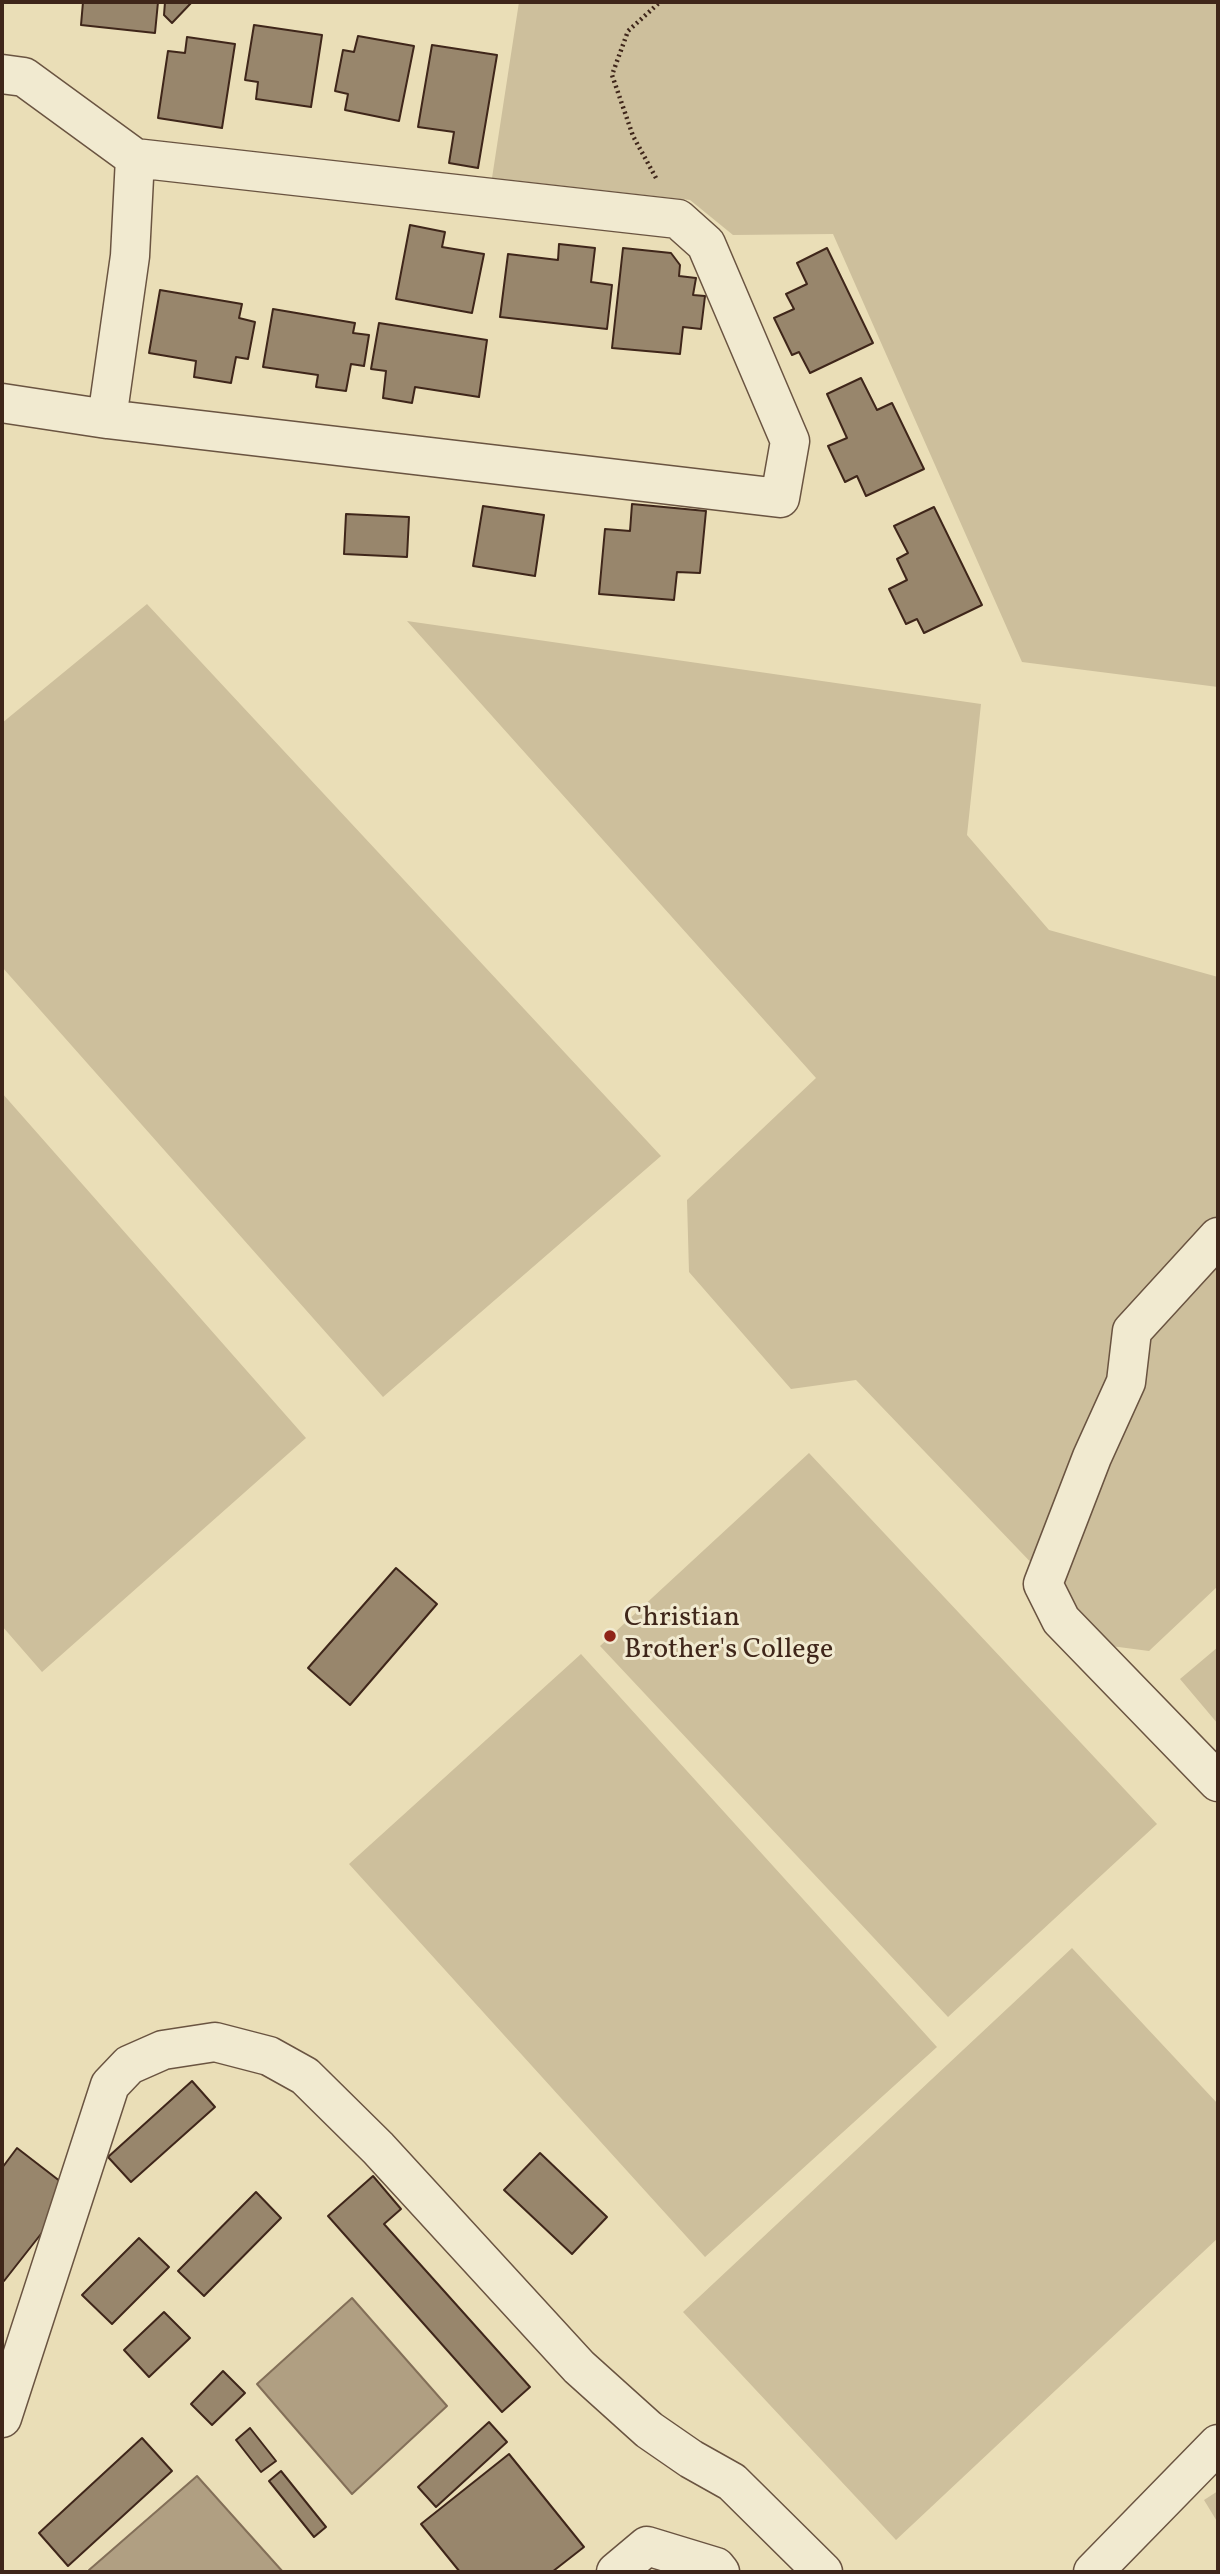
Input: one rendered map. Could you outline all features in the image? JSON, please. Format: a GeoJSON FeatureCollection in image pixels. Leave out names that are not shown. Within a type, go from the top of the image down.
{"type":"FeatureCollection","features":[{"type":"Feature","properties":{"kind":"street"},"geometry":{"type":"LineString","coordinates":[[2,74],[24,77],[135,158],[678,219],[706,244],[790,441],[780,498],[107,419],[2,403]]}},
{"type":"Feature","properties":{"kind":"street"},"geometry":{"type":"LineString","coordinates":[[107,419],[130,256],[135,158]]}},
{"type":"Feature","properties":{"kind":"street"},"geometry":{"type":"LineString","coordinates":[[1218,1237],[1132,1331],[1126,1382],[1091,1457],[1043,1584],[1061,1620],[1218,1782]]}},
{"type":"Feature","properties":{"kind":"street"},"geometry":{"type":"LineString","coordinates":[[2,2418],[110,2085],[129,2065],[163,2050],[215,2042],[269,2056],[305,2076],[378,2148],[579,2367],[649,2430],[691,2459],[732,2482],[823,2572]]}},
{"type":"Feature","properties":{"kind":"street"},"geometry":{"type":"LineString","coordinates":[[1093,2572],[1218,2444]]}},
{"type":"Feature","properties":{"kind":"street"},"geometry":{"type":"LineString","coordinates":[[616,2572],[647,2546],[716,2567],[720,2572]]}},
{"type":"Feature","properties":{"kind":"path"},"geometry":{"type":"LineString","coordinates":[[660,2],[628,32],[612,75],[633,136],[678,219]]}},
{"type":"Feature","properties":{"kind":"shaded area"},"geometry":{"type":"Polygon","coordinates":[[[519,2],[1218,2],[1218,687],[1022,662],[833,234],[733,235],[690,200],[492,178],[519,2]]]}},
{"type":"Feature","properties":{"kind":"shaded area"},"geometry":{"type":"Polygon","coordinates":[[[147,604],[661,1156],[383,1397],[2,967],[2,723],[147,604]]]}},
{"type":"Feature","properties":{"kind":"shaded area"},"geometry":{"type":"Polygon","coordinates":[[[407,621],[981,704],[967,835],[1049,930],[1218,977],[1218,1586],[1149,1651],[1111,1646],[856,1380],[791,1389],[689,1272],[687,1200],[816,1078],[407,621]]]}},
{"type":"Feature","properties":{"kind":"shaded area"},"geometry":{"type":"Polygon","coordinates":[[[2,1093],[306,1438],[42,1672],[2,1626],[2,1093]]]}},
{"type":"Feature","properties":{"kind":"shaded area"},"geometry":{"type":"Polygon","coordinates":[[[809,1453],[1157,1824],[948,2017],[600,1646],[809,1453]]]}},
{"type":"Feature","properties":{"kind":"shaded area"},"geometry":{"type":"Polygon","coordinates":[[[1218,1647],[1218,1724],[1180,1679],[1218,1647]]]}},
{"type":"Feature","properties":{"kind":"shaded area"},"geometry":{"type":"Polygon","coordinates":[[[581,1654],[937,2047],[705,2257],[349,1864],[581,1654]]]}},
{"type":"Feature","properties":{"kind":"shaded area"},"geometry":{"type":"Polygon","coordinates":[[[1072,1948],[1218,2104],[1218,2238],[896,2540],[683,2312],[1072,1948]]]}},
{"type":"Feature","properties":{"kind":"shaded area"},"geometry":{"type":"Polygon","coordinates":[[[352,2298],[447,2406],[352,2494],[257,2384],[352,2298]]]}},
{"type":"Feature","properties":{"kind":"shaded area"},"geometry":{"type":"Polygon","coordinates":[[[197,2476],[283,2572],[89,2570],[197,2476]]]}},
{"type":"Feature","properties":{"kind":"shaded area"},"geometry":{"type":"Polygon","coordinates":[[[1218,2491],[1218,2523],[1204,2500],[1218,2491]]]}},
{"type":"Feature","properties":{"kind":"building"},"geometry":{"type":"Polygon","coordinates":[[[83,2],[158,2],[155,33],[81,25],[83,2]]]}},
{"type":"Feature","properties":{"kind":"building"},"geometry":{"type":"Polygon","coordinates":[[[165,2],[192,2],[172,23],[164,15],[165,2]]]}},
{"type":"Feature","properties":{"kind":"building"},"geometry":{"type":"Polygon","coordinates":[[[254,25],[322,35],[311,107],[256,99],[258,82],[245,80],[254,25]]]}},
{"type":"Feature","properties":{"kind":"building"},"geometry":{"type":"Polygon","coordinates":[[[358,36],[414,46],[399,121],[345,110],[348,94],[335,91],[343,50],[354,52],[358,36]]]}},
{"type":"Feature","properties":{"kind":"building"},"geometry":{"type":"Polygon","coordinates":[[[187,37],[235,44],[222,128],[158,118],[168,51],[185,53],[187,37]]]}},
{"type":"Feature","properties":{"kind":"building"},"geometry":{"type":"Polygon","coordinates":[[[432,45],[497,55],[478,168],[449,163],[454,132],[418,127],[432,45]]]}},
{"type":"Feature","properties":{"kind":"building"},"geometry":{"type":"Polygon","coordinates":[[[410,225],[445,232],[442,247],[484,254],[472,313],[396,299],[410,225]]]}},
{"type":"Feature","properties":{"kind":"building"},"geometry":{"type":"Polygon","coordinates":[[[559,244],[595,248],[591,282],[612,285],[607,329],[500,317],[508,254],[558,260],[559,244]]]}},
{"type":"Feature","properties":{"kind":"building"},"geometry":{"type":"Polygon","coordinates":[[[623,248],[671,253],[680,265],[679,276],[696,278],[693,295],[705,296],[701,329],[683,327],[680,354],[612,348],[623,248]]]}},
{"type":"Feature","properties":{"kind":"building"},"geometry":{"type":"Polygon","coordinates":[[[827,248],[873,343],[810,373],[799,352],[792,355],[774,318],[794,309],[786,294],[807,284],[797,263],[827,248]]]}},
{"type":"Feature","properties":{"kind":"building"},"geometry":{"type":"Polygon","coordinates":[[[160,290],[242,304],[239,318],[255,322],[248,359],[236,357],[231,383],[194,377],[196,361],[149,353],[160,290]]]}},
{"type":"Feature","properties":{"kind":"building"},"geometry":{"type":"Polygon","coordinates":[[[273,309],[355,323],[353,333],[369,335],[364,366],[351,364],[346,391],[316,387],[318,375],[263,367],[273,309]]]}},
{"type":"Feature","properties":{"kind":"building"},"geometry":{"type":"Polygon","coordinates":[[[379,323],[487,340],[479,397],[415,387],[412,403],[383,398],[386,371],[371,369],[379,323]]]}},
{"type":"Feature","properties":{"kind":"building"},"geometry":{"type":"Polygon","coordinates":[[[861,378],[877,410],[892,403],[924,469],[866,496],[857,476],[845,482],[828,446],[847,438],[827,394],[861,378]]]}},
{"type":"Feature","properties":{"kind":"building"},"geometry":{"type":"Polygon","coordinates":[[[632,504],[706,511],[700,573],[677,572],[674,600],[599,594],[605,529],[630,531],[632,504]]]}},
{"type":"Feature","properties":{"kind":"building"},"geometry":{"type":"Polygon","coordinates":[[[483,506],[544,515],[535,576],[473,566],[483,506]]]}},
{"type":"Feature","properties":{"kind":"building"},"geometry":{"type":"Polygon","coordinates":[[[934,507],[982,605],[924,633],[917,619],[906,624],[889,589],[907,580],[897,559],[908,553],[894,526],[934,507]]]}},
{"type":"Feature","properties":{"kind":"building"},"geometry":{"type":"Polygon","coordinates":[[[346,514],[409,517],[407,557],[344,554],[346,514]]]}},
{"type":"Feature","properties":{"kind":"building"},"geometry":{"type":"Polygon","coordinates":[[[396,1568],[437,1604],[350,1705],[308,1668],[396,1568]]]}},
{"type":"Feature","properties":{"kind":"building"},"geometry":{"type":"Polygon","coordinates":[[[192,2081],[215,2107],[131,2182],[108,2157],[192,2081]]]}},
{"type":"Feature","properties":{"kind":"building"},"geometry":{"type":"Polygon","coordinates":[[[17,2148],[74,2192],[4,2281],[2,2168],[17,2148]]]}},
{"type":"Feature","properties":{"kind":"building"},"geometry":{"type":"Polygon","coordinates":[[[540,2153],[607,2217],[572,2254],[504,2190],[540,2153]]]}},
{"type":"Feature","properties":{"kind":"building"},"geometry":{"type":"Polygon","coordinates":[[[373,2176],[401,2209],[384,2224],[530,2387],[502,2412],[328,2216],[373,2176]]]}},
{"type":"Feature","properties":{"kind":"building"},"geometry":{"type":"Polygon","coordinates":[[[256,2192],[281,2218],[204,2296],[178,2271],[256,2192]]]}},
{"type":"Feature","properties":{"kind":"building"},"geometry":{"type":"Polygon","coordinates":[[[139,2238],[169,2267],[112,2324],[82,2295],[139,2238]]]}},
{"type":"Feature","properties":{"kind":"building"},"geometry":{"type":"Polygon","coordinates":[[[164,2312],[190,2338],[149,2377],[124,2350],[164,2312]]]}},
{"type":"Feature","properties":{"kind":"building"},"geometry":{"type":"Polygon","coordinates":[[[223,2371],[245,2393],[212,2425],[191,2404],[223,2371]]]}},
{"type":"Feature","properties":{"kind":"building"},"geometry":{"type":"Polygon","coordinates":[[[489,2422],[507,2442],[436,2507],[418,2487],[489,2422]]]}},
{"type":"Feature","properties":{"kind":"building"},"geometry":{"type":"Polygon","coordinates":[[[250,2428],[276,2461],[261,2472],[236,2440],[250,2428]]]}},
{"type":"Feature","properties":{"kind":"building"},"geometry":{"type":"Polygon","coordinates":[[[142,2438],[172,2471],[68,2566],[39,2533],[142,2438]]]}},
{"type":"Feature","properties":{"kind":"building"},"geometry":{"type":"Polygon","coordinates":[[[509,2454],[584,2547],[552,2572],[460,2572],[421,2524],[509,2454]]]}},
{"type":"Feature","properties":{"kind":"building"},"geometry":{"type":"Polygon","coordinates":[[[281,2471],[326,2527],[314,2537],[269,2481],[281,2471]]]}},
{"type":"Feature","properties":{"kind":"place","name":"Christian Brother's College"},"geometry":{"type":"Point","coordinates":[610,1636]}}]}
